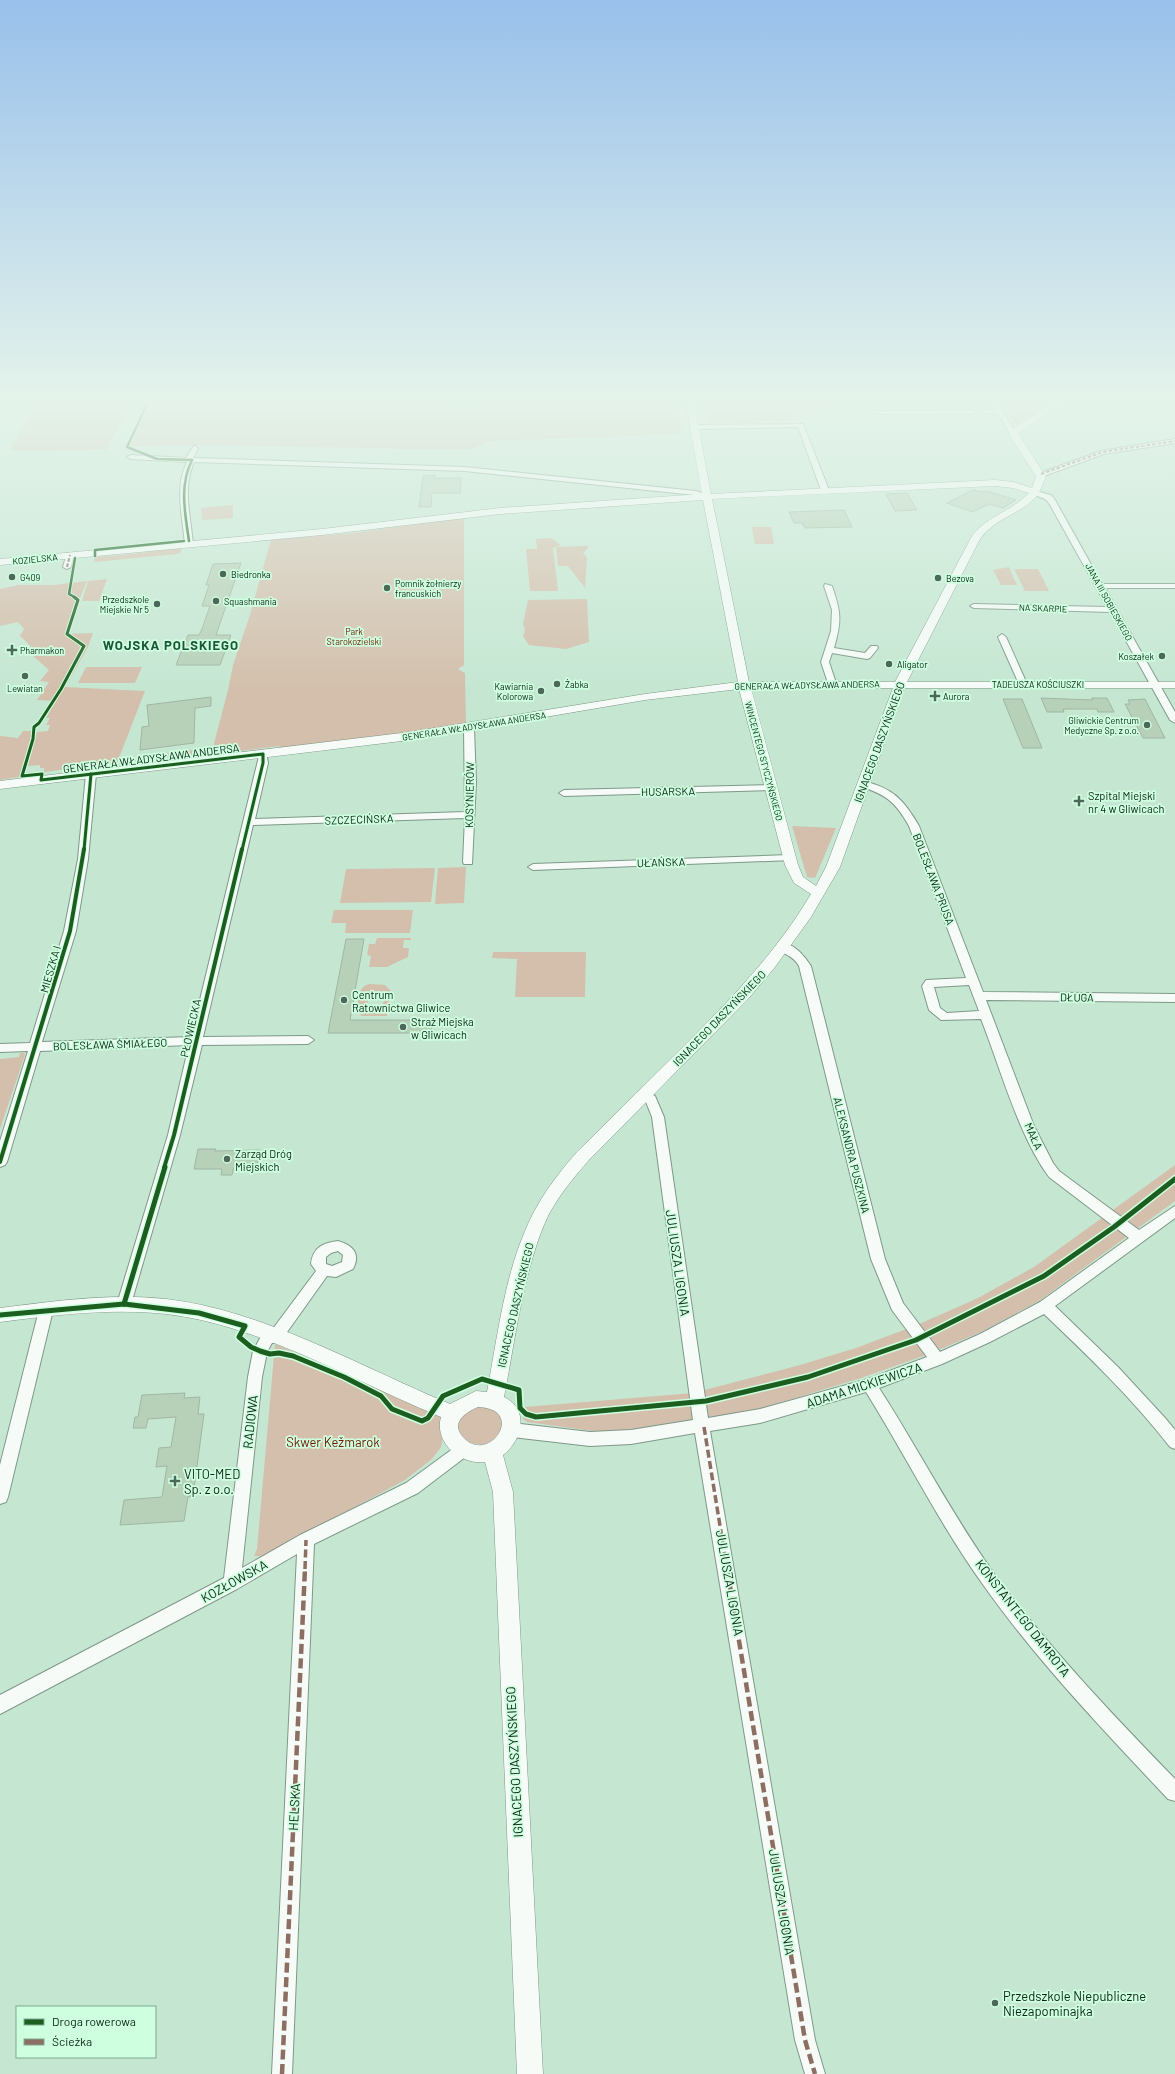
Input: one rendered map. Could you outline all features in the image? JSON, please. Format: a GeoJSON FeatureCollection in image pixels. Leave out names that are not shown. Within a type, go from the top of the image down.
{"type":"FeatureCollection","features":[{"type":"Feature","properties":{"kind":"street"},"geometry":{"type":"LineString","coordinates":[[183,495],[189,544]]}},
{"type":"Feature","properties":{"kind":"street"},"geometry":{"type":"LineString","coordinates":[[696,495],[709,497]]}},
{"type":"Feature","properties":{"kind":"street","name":"KOZIELSKA"},"geometry":{"type":"LineString","coordinates":[[0,562],[352,529],[500,511],[746,495]]}},
{"type":"Feature","properties":{"kind":"street","name":"IGNACEGO DASZYŃSKIEGO"},"geometry":{"type":"LineString","coordinates":[[494,1401],[520,1273],[533,1231],[543,1210],[583,1156],[743,996],[783,947],[819,892],[833,867],[901,683],[923,634],[978,532],[989,522],[1030,498],[1033,495]]}},
{"type":"Feature","properties":{"kind":"street","name":"JANA III SOBIESKIEGO"},"geometry":{"type":"LineString","coordinates":[[1041,495],[1051,500],[1175,720]]}},
{"type":"Feature","properties":{"kind":"street","name":"WINCENTEGO STYCZYŃSKIEGO"},"geometry":{"type":"LineString","coordinates":[[709,497],[744,684],[789,858],[797,880],[806,887],[819,892]]}},
{"type":"Feature","properties":{"kind":"street","name":"KOZIELSKA"},"geometry":{"type":"LineString","coordinates":[[67,567],[70,555]]}},
{"type":"Feature","properties":{"kind":"street"},"geometry":{"type":"LineString","coordinates":[[828,586],[836,610],[835,631],[825,662],[832,684]]}},
{"type":"Feature","properties":{"kind":"street"},"geometry":{"type":"LineString","coordinates":[[1100,586],[1175,586]]}},
{"type":"Feature","properties":{"kind":"street","name":"NA SKARPIE"},"geometry":{"type":"LineString","coordinates":[[974,606],[1112,610]]}},
{"type":"Feature","properties":{"kind":"street"},"geometry":{"type":"LineString","coordinates":[[1002,637],[1023,684]]}},
{"type":"Feature","properties":{"kind":"street"},"geometry":{"type":"LineString","coordinates":[[829,650],[867,656],[874,648]]}},
{"type":"Feature","properties":{"kind":"street","name":"GENERAŁA WŁADYSŁAWA ANDERSA"},"geometry":{"type":"LineString","coordinates":[[0,785],[468,728],[628,700],[744,684],[901,683]]}},
{"type":"Feature","properties":{"kind":"street","name":"TADEUSZA KOŚCIUSZKI"},"geometry":{"type":"LineString","coordinates":[[901,683],[1175,685]]}},
{"type":"Feature","properties":{"kind":"street","name":"KOSYNIERÓW"},"geometry":{"type":"LineString","coordinates":[[468,728],[471,782],[468,862]]}},
{"type":"Feature","properties":{"kind":"street","name":"PŁOWIECKA"},"geometry":{"type":"LineString","coordinates":[[124,1304],[174,1135],[263,763],[263,754]]}},
{"type":"Feature","properties":{"kind":"street","name":"MIESZKA I"},"geometry":{"type":"LineString","coordinates":[[0,1162],[70,931],[83,859],[90,774]]}},
{"type":"Feature","properties":{"kind":"street","name":"BOLESŁAWA PRUSA"},"geometry":{"type":"LineString","coordinates":[[863,784],[891,794],[904,808],[919,837],[980,996]]}},
{"type":"Feature","properties":{"kind":"street","name":"HUSARSKA"},"geometry":{"type":"LineString","coordinates":[[564,793],[771,788]]}},
{"type":"Feature","properties":{"kind":"street","name":"SZCZECIŃSKA"},"geometry":{"type":"LineString","coordinates":[[249,822],[469,815]]}},
{"type":"Feature","properties":{"kind":"street","name":"UŁAŃSKA"},"geometry":{"type":"LineString","coordinates":[[533,867],[789,858]]}},
{"type":"Feature","properties":{"kind":"street","name":"ALEKSANDRA PUSZKINA"},"geometry":{"type":"LineString","coordinates":[[783,947],[798,955],[805,966],[878,1259],[888,1288],[898,1306],[937,1360]]}},
{"type":"Feature","properties":{"kind":"street"},"geometry":{"type":"LineString","coordinates":[[973,981],[930,982],[928,986],[935,1010],[945,1017],[986,1015]]}},
{"type":"Feature","properties":{"kind":"street","name":"DŁUGA"},"geometry":{"type":"LineString","coordinates":[[980,996],[1175,998]]}},
{"type":"Feature","properties":{"kind":"street","name":"MAŁA"},"geometry":{"type":"LineString","coordinates":[[980,996],[1028,1126],[1048,1166],[1065,1184],[1139,1238]]}},
{"type":"Feature","properties":{"kind":"street","name":"BOLESŁAWA ŚMIAŁEGO"},"geometry":{"type":"LineString","coordinates":[[0,1048],[197,1041],[308,1040]]}},
{"type":"Feature","properties":{"kind":"street","name":"JULIUSZA LIGONIA"},"geometry":{"type":"LineString","coordinates":[[644,1094],[651,1099],[658,1117],[704,1427],[803,2027],[815,2074]]}},
{"type":"Feature","properties":{"kind":"street","name":"ADAMA MICKIEWICZA"},"geometry":{"type":"LineString","coordinates":[[512,1430],[590,1439],[632,1438],[704,1427],[760,1416],[869,1385],[937,1360],[985,1338],[1045,1306],[1139,1238],[1172,1218]]}},
{"type":"Feature","properties":{"kind":"street","name":"RADIOWA"},"geometry":{"type":"LineString","coordinates":[[231,1583],[255,1377],[260,1351],[324,1270]]}},
{"type":"Feature","properties":{"kind":"street"},"geometry":{"type":"LineString","coordinates":[[0,1316],[46,1310],[124,1304],[199,1313],[272,1336],[452,1414]]}},
{"type":"Feature","properties":{"kind":"street"},"geometry":{"type":"LineString","coordinates":[[1045,1306],[1113,1371],[1144,1404],[1175,1442]]}},
{"type":"Feature","properties":{"kind":"street"},"geometry":{"type":"LineString","coordinates":[[0,1497],[46,1310]]}},
{"type":"Feature","properties":{"kind":"street","name":"KONSTANTEGO DAMROTA"},"geometry":{"type":"LineString","coordinates":[[869,1385],[990,1580],[1026,1627],[1109,1724],[1175,1792]]}},
{"type":"Feature","properties":{"kind":"street"},"geometry":{"type":"LineString","coordinates":[[481,1399],[494,1401],[502,1405],[508,1412],[512,1421],[512,1430],[504,1443],[492,1451],[477,1454],[463,1450],[455,1445],[450,1437],[448,1428],[452,1414],[468,1401],[481,1399]]}},
{"type":"Feature","properties":{"kind":"street","name":"KOZŁOWSKA"},"geometry":{"type":"LineString","coordinates":[[0,1705],[231,1583],[306,1540],[412,1488],[463,1450]]}},
{"type":"Feature","properties":{"kind":"street","name":"IGNACEGO DASZYŃSKIEGO"},"geometry":{"type":"LineString","coordinates":[[492,1451],[497,1465],[503,1492],[530,2074]]}},
{"type":"Feature","properties":{"kind":"street","name":"HELSKA"},"geometry":{"type":"LineString","coordinates":[[282,2074],[306,1540]]}},
{"type":"Feature","properties":{"kind":"green space"},"geometry":{"type":"Polygon","coordinates":[[[233,505],[233,518],[202,520],[201,508],[233,505]]]}},
{"type":"Feature","properties":{"kind":"green space","name":"Park Starokozielski"},"geometry":{"type":"Polygon","coordinates":[[[464,517],[464,665],[458,669],[465,673],[466,725],[280,749],[279,746],[211,755],[233,665],[249,618],[271,540],[353,533],[464,517]]]}},
{"type":"Feature","properties":{"kind":"green space"},"geometry":{"type":"Polygon","coordinates":[[[752,527],[771,527],[774,544],[755,544],[752,527]]]}},
{"type":"Feature","properties":{"kind":"green space"},"geometry":{"type":"Polygon","coordinates":[[[551,538],[561,545],[553,548],[558,591],[530,591],[526,549],[537,549],[536,539],[551,538]]]}},
{"type":"Feature","properties":{"kind":"green space"},"geometry":{"type":"Polygon","coordinates":[[[587,545],[588,548],[583,553],[587,558],[585,588],[568,566],[558,566],[556,547],[587,545]]]}},
{"type":"Feature","properties":{"kind":"green space"},"geometry":{"type":"Polygon","coordinates":[[[181,548],[181,553],[177,554],[94,562],[95,557],[181,548]]]}},
{"type":"Feature","properties":{"kind":"green space"},"geometry":{"type":"Polygon","coordinates":[[[1009,567],[1017,585],[1001,585],[993,570],[1009,567]]]}},
{"type":"Feature","properties":{"kind":"green space"},"geometry":{"type":"Polygon","coordinates":[[[1014,569],[1038,569],[1049,591],[1025,591],[1014,569]]]}},
{"type":"Feature","properties":{"kind":"green space"},"geometry":{"type":"Polygon","coordinates":[[[107,579],[99,601],[82,601],[88,581],[107,579]]]}},
{"type":"Feature","properties":{"kind":"green space"},"geometry":{"type":"Polygon","coordinates":[[[87,581],[65,634],[93,633],[88,647],[65,687],[145,691],[117,763],[44,772],[44,768],[40,768],[40,765],[28,766],[37,732],[48,731],[50,725],[46,725],[50,718],[46,718],[56,701],[37,700],[49,682],[40,681],[49,670],[33,656],[37,652],[20,636],[24,629],[18,622],[0,626],[0,589],[19,585],[54,585],[87,581]]]}},
{"type":"Feature","properties":{"kind":"green space"},"geometry":{"type":"Polygon","coordinates":[[[587,599],[589,642],[566,649],[529,645],[523,636],[525,630],[523,624],[528,600],[587,599]]]}},
{"type":"Feature","properties":{"kind":"green space"},"geometry":{"type":"Polygon","coordinates":[[[86,667],[142,667],[135,683],[78,683],[86,667]]]}},
{"type":"Feature","properties":{"kind":"green space"},"geometry":{"type":"Polygon","coordinates":[[[23,731],[31,731],[31,737],[19,777],[0,780],[0,736],[18,738],[23,731]]]}},
{"type":"Feature","properties":{"kind":"green space"},"geometry":{"type":"Polygon","coordinates":[[[191,750],[198,752],[199,754],[135,761],[135,758],[191,750]]]}},
{"type":"Feature","properties":{"kind":"green space"},"geometry":{"type":"Polygon","coordinates":[[[792,826],[836,828],[815,878],[807,877],[792,826]]]}},
{"type":"Feature","properties":{"kind":"green space"},"geometry":{"type":"Polygon","coordinates":[[[466,867],[464,903],[435,904],[438,868],[466,867]]]}},
{"type":"Feature","properties":{"kind":"green space"},"geometry":{"type":"Polygon","coordinates":[[[435,868],[431,902],[340,903],[346,869],[435,868]]]}},
{"type":"Feature","properties":{"kind":"green space"},"geometry":{"type":"Polygon","coordinates":[[[334,910],[413,910],[410,933],[345,933],[346,923],[331,923],[334,910]]]}},
{"type":"Feature","properties":{"kind":"green space"},"geometry":{"type":"Polygon","coordinates":[[[377,938],[411,938],[411,940],[404,940],[403,948],[409,948],[408,957],[387,967],[369,967],[371,956],[367,955],[369,944],[375,944],[377,938]]]}},
{"type":"Feature","properties":{"kind":"green space"},"geometry":{"type":"Polygon","coordinates":[[[493,952],[586,952],[585,997],[515,997],[517,959],[492,958],[493,952]]]}},
{"type":"Feature","properties":{"kind":"green space"},"geometry":{"type":"Polygon","coordinates":[[[366,985],[385,985],[391,991],[387,1016],[362,1016],[357,1012],[366,1009],[382,1010],[384,999],[368,999],[367,1007],[357,1011],[359,994],[366,985]]]}},
{"type":"Feature","properties":{"kind":"green space"},"geometry":{"type":"Polygon","coordinates":[[[20,1053],[24,1053],[25,1055],[0,1129],[0,1059],[19,1057],[20,1053]]]}},
{"type":"Feature","properties":{"kind":"green space"},"geometry":{"type":"Polygon","coordinates":[[[1175,1165],[1175,1201],[1039,1301],[981,1332],[929,1354],[861,1378],[753,1411],[636,1431],[599,1432],[527,1422],[523,1419],[525,1407],[693,1393],[800,1365],[856,1348],[917,1325],[978,1298],[1034,1267],[1175,1165]]]}},
{"type":"Feature","properties":{"kind":"green space","name":"Skwer Kežmarok"},"geometry":{"type":"Polygon","coordinates":[[[275,1344],[447,1418],[441,1447],[432,1459],[405,1480],[264,1556],[254,1556],[257,1549],[275,1344]]]}},
{"type":"Feature","properties":{"kind":"green space"},"geometry":{"type":"Polygon","coordinates":[[[478,1406],[492,1408],[501,1416],[503,1428],[495,1439],[482,1445],[468,1442],[462,1438],[458,1432],[457,1426],[461,1416],[478,1406]]]}},
{"type":"Feature","properties":{"kind":"building"},"geometry":{"type":"Polygon","coordinates":[[[421,495],[432,495],[431,507],[419,507],[421,495]]]}},
{"type":"Feature","properties":{"kind":"building"},"geometry":{"type":"Polygon","coordinates":[[[886,495],[908,495],[917,510],[895,511],[886,495]]]}},
{"type":"Feature","properties":{"kind":"building"},"geometry":{"type":"Polygon","coordinates":[[[963,495],[999,495],[1016,500],[1003,508],[989,504],[973,512],[947,503],[963,495]]]}},
{"type":"Feature","properties":{"kind":"building"},"geometry":{"type":"Polygon","coordinates":[[[844,510],[852,527],[805,528],[802,523],[794,523],[789,512],[844,510]]]}},
{"type":"Feature","properties":{"kind":"building"},"geometry":{"type":"Polygon","coordinates":[[[241,563],[216,635],[231,635],[220,665],[176,665],[188,635],[199,635],[202,629],[210,606],[202,606],[209,585],[206,585],[213,564],[241,563]]]}},
{"type":"Feature","properties":{"kind":"building"},"geometry":{"type":"Polygon","coordinates":[[[211,697],[211,706],[195,708],[194,743],[140,750],[142,727],[149,726],[147,705],[211,697]]]}},
{"type":"Feature","properties":{"kind":"building"},"geometry":{"type":"Polygon","coordinates":[[[1041,698],[1092,700],[1092,698],[1107,698],[1114,712],[1098,712],[1097,709],[1063,709],[1064,712],[1047,712],[1041,698]]]}},
{"type":"Feature","properties":{"kind":"building"},"geometry":{"type":"Polygon","coordinates":[[[1003,699],[1022,699],[1042,748],[1023,748],[1003,699]]]}},
{"type":"Feature","properties":{"kind":"building"},"geometry":{"type":"Polygon","coordinates":[[[1145,699],[1165,738],[1143,738],[1125,704],[1130,704],[1128,700],[1145,699]]]}},
{"type":"Feature","properties":{"kind":"building","name":"Centrum Ratownictwa Gliwice"},"geometry":{"type":"Polygon","coordinates":[[[346,939],[364,939],[350,1020],[433,1020],[431,1033],[328,1033],[346,939]]]}},
{"type":"Feature","properties":{"kind":"building","name":"Zarząd Dróg Miejskich"},"geometry":{"type":"Polygon","coordinates":[[[198,1149],[216,1149],[215,1151],[260,1150],[257,1166],[234,1167],[232,1175],[221,1175],[222,1169],[194,1169],[198,1149]]]}},
{"type":"Feature","properties":{"kind":"building","name":"VITO-MED Sp. z o.o."},"geometry":{"type":"Polygon","coordinates":[[[185,1393],[184,1398],[200,1397],[198,1414],[204,1414],[193,1496],[188,1497],[184,1521],[120,1525],[124,1500],[162,1497],[167,1466],[156,1467],[159,1448],[171,1447],[176,1417],[148,1419],[146,1428],[133,1428],[135,1417],[138,1417],[142,1395],[185,1393]]]}},
{"type":"Feature","properties":{"kind":"marked path"},"geometry":{"type":"LineString","coordinates":[[67,567],[70,555]]}},
{"type":"Feature","properties":{"kind":"marked path"},"geometry":{"type":"LineString","coordinates":[[704,1427],[805,2040],[815,2074]]}},
{"type":"Feature","properties":{"kind":"marked path"},"geometry":{"type":"LineString","coordinates":[[282,2074],[306,1540]]}},
{"type":"Feature","properties":{"kind":"cycle path"},"geometry":{"type":"LineString","coordinates":[[183,495],[189,541]]}},
{"type":"Feature","properties":{"kind":"cycle path"},"geometry":{"type":"LineString","coordinates":[[95,556],[95,550],[184,541]]}},
{"type":"Feature","properties":{"kind":"cycle path"},"geometry":{"type":"LineString","coordinates":[[75,558],[69,594],[78,600],[67,634],[84,646],[61,689],[39,723],[34,727],[33,739],[22,776],[42,774],[41,780],[263,754],[263,763],[174,1135],[124,1304]]}},
{"type":"Feature","properties":{"kind":"cycle path"},"geometry":{"type":"LineString","coordinates":[[0,1162],[70,931],[83,859],[91,774]]}},
{"type":"Feature","properties":{"kind":"cycle path"},"geometry":{"type":"LineString","coordinates":[[0,1315],[124,1304],[199,1313],[245,1326],[239,1337],[251,1347],[270,1354],[279,1353],[293,1356],[344,1377],[381,1396],[392,1409],[422,1421],[428,1418],[443,1396],[482,1379],[519,1390],[518,1400],[520,1408],[526,1414],[536,1417],[706,1401],[808,1377],[916,1340],[1044,1276],[1114,1227],[1175,1179]]}},
{"type":"Feature","properties":{"kind":"place","name":"Biedronka"},"geometry":{"type":"Point","coordinates":[223,574]}},
{"type":"Feature","properties":{"kind":"place","name":"G409"},"geometry":{"type":"Point","coordinates":[12,577]}},
{"type":"Feature","properties":{"kind":"place","name":"Bezova"},"geometry":{"type":"Point","coordinates":[938,578]}},
{"type":"Feature","properties":{"kind":"place","name":"Pomnik żołnierzy francuskich"},"geometry":{"type":"Point","coordinates":[387,588]}},
{"type":"Feature","properties":{"kind":"place","name":"Squashmania"},"geometry":{"type":"Point","coordinates":[216,601]}},
{"type":"Feature","properties":{"kind":"place","name":"Przedszkole Miejskie Nr 5"},"geometry":{"type":"Point","coordinates":[157,604]}},
{"type":"Feature","properties":{"kind":"place","name":"Pharmakon"},"geometry":{"type":"Point","coordinates":[12,650]}},
{"type":"Feature","properties":{"kind":"place","name":"Koszałek"},"geometry":{"type":"Point","coordinates":[1162,656]}},
{"type":"Feature","properties":{"kind":"place","name":"Aligator"},"geometry":{"type":"Point","coordinates":[889,664]}},
{"type":"Feature","properties":{"kind":"place","name":"Lewiatan"},"geometry":{"type":"Point","coordinates":[25,676]}},
{"type":"Feature","properties":{"kind":"place","name":"Żabka"},"geometry":{"type":"Point","coordinates":[557,684]}},
{"type":"Feature","properties":{"kind":"place","name":"Kawiarnia Kolorowa"},"geometry":{"type":"Point","coordinates":[541,691]}},
{"type":"Feature","properties":{"kind":"place","name":"Aurora"},"geometry":{"type":"Point","coordinates":[935,696]}},
{"type":"Feature","properties":{"kind":"place","name":"Gliwickie Centrum Medyczne Sp. z o.o."},"geometry":{"type":"Point","coordinates":[1147,725]}},
{"type":"Feature","properties":{"kind":"place","name":"Szpital Miejski nr 4 w Gliwicach"},"geometry":{"type":"Point","coordinates":[1079,801]}},
{"type":"Feature","properties":{"kind":"place","name":"Centrum Ratownictwa Gliwice"},"geometry":{"type":"Point","coordinates":[344,1000]}},
{"type":"Feature","properties":{"kind":"place","name":"Straż Miejska w Gliwicach"},"geometry":{"type":"Point","coordinates":[403,1027]}},
{"type":"Feature","properties":{"kind":"place","name":"Zarząd Dróg Miejskich"},"geometry":{"type":"Point","coordinates":[227,1159]}},
{"type":"Feature","properties":{"kind":"place","name":"VITO-MED Sp. z o.o."},"geometry":{"type":"Point","coordinates":[175,1481]}},
{"type":"Feature","properties":{"kind":"place","name":"Przedszkole Niepubliczne Niezapominajka"},"geometry":{"type":"Point","coordinates":[995,2003]}},
{"type":"Feature","properties":{"kind":"district","name":"WOJSKA POLSKIEGO"},"geometry":{"type":"Point","coordinates":[171,645]}}]}
